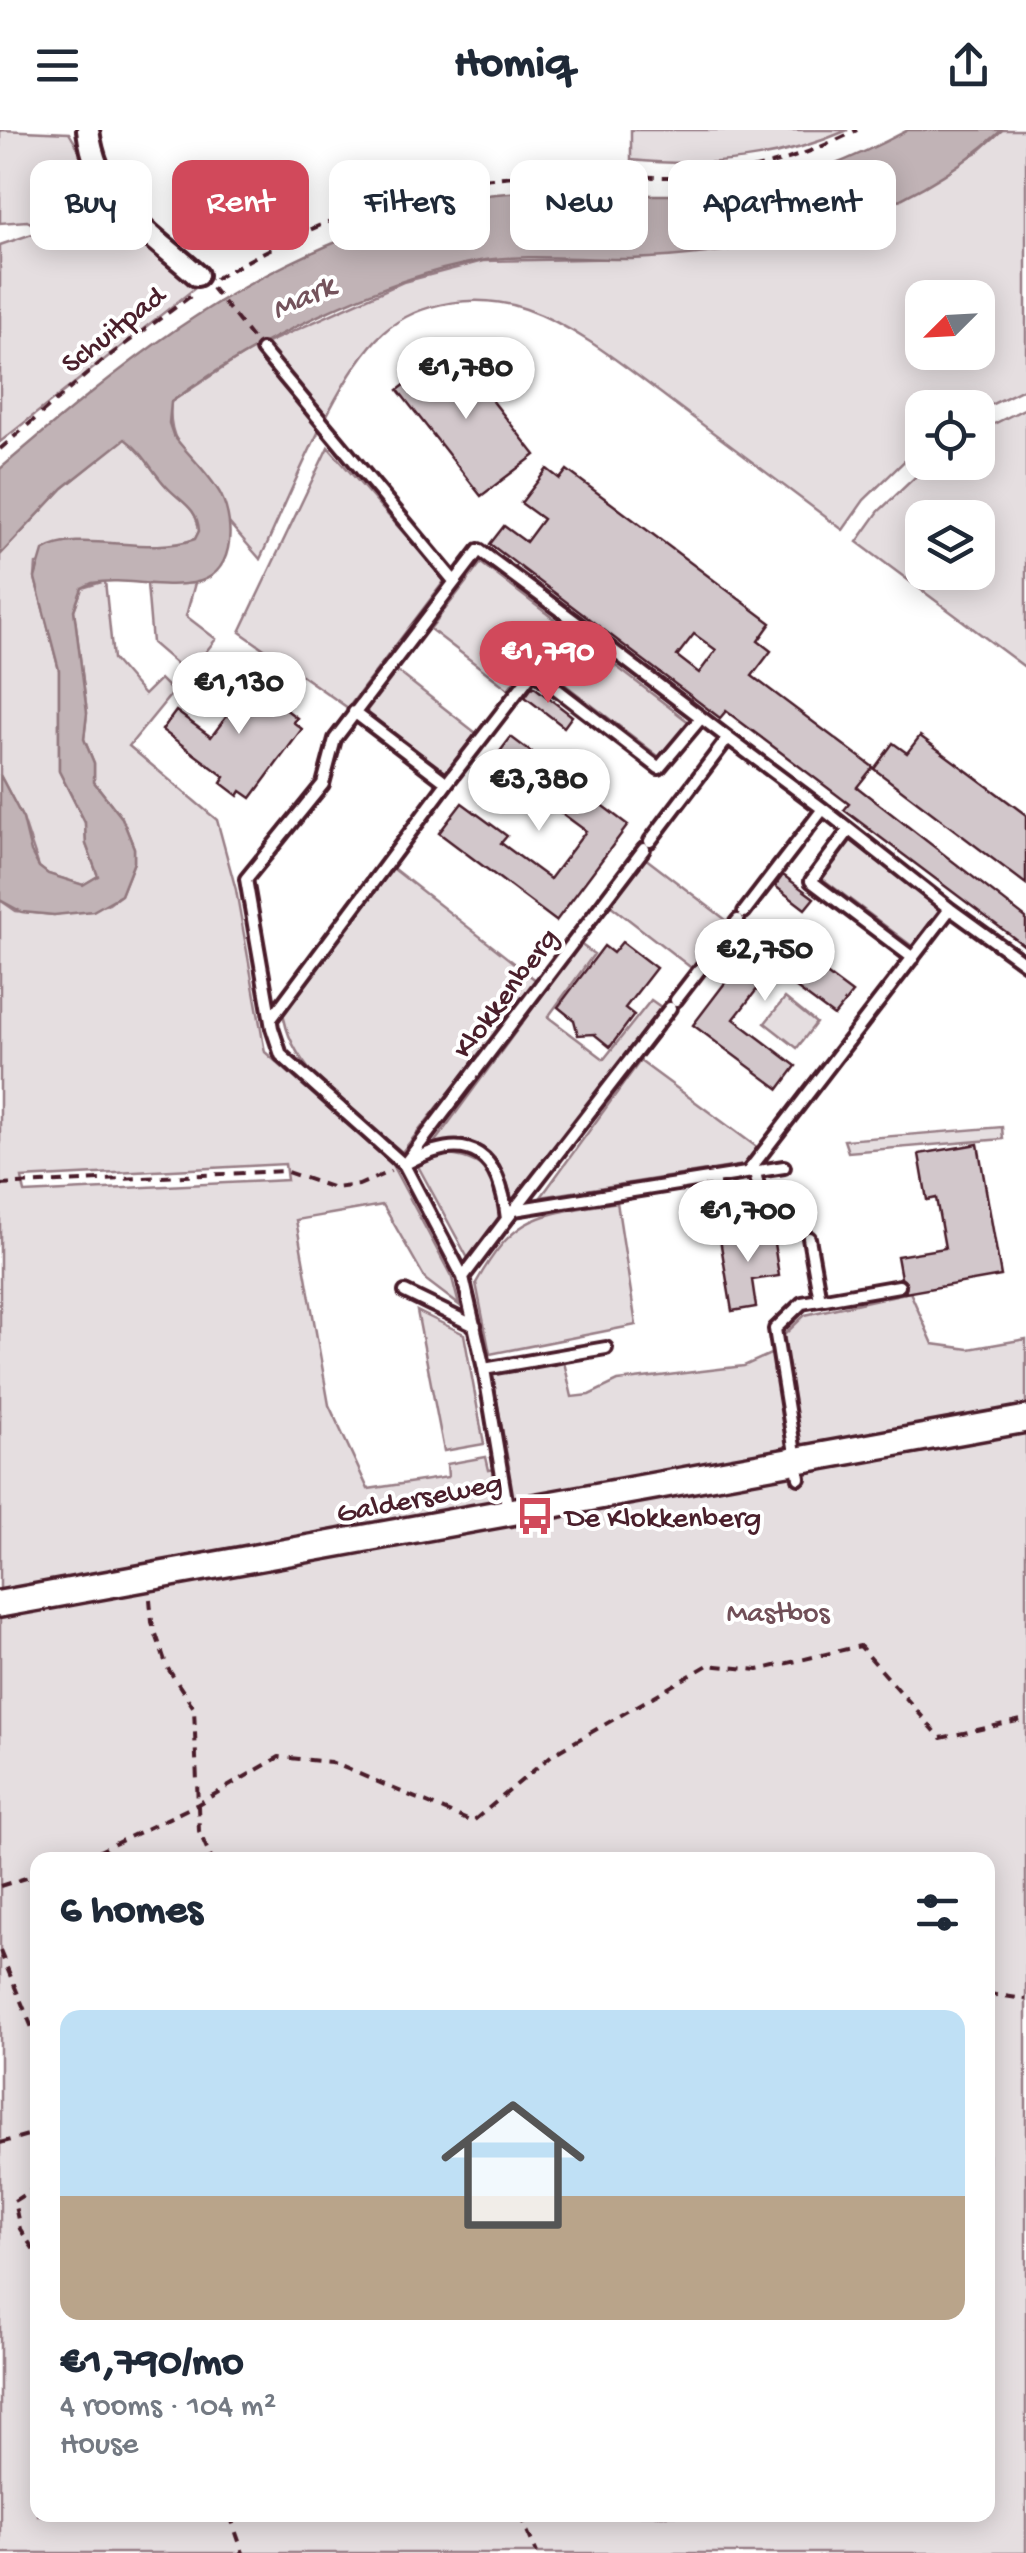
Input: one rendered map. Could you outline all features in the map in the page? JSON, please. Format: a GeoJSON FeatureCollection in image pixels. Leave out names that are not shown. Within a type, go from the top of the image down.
{"type":"FeatureCollection","features":[{"type":"Feature","properties":{"kind":"street"},"geometry":{"type":"LineString","coordinates":[[88,130],[92,157],[106,189],[202,279]]}},
{"type":"Feature","properties":{"kind":"street","name":"Galderseweg"},"geometry":{"type":"LineString","coordinates":[[0,1604],[508,1512],[798,1469],[1026,1419]]}},
{"type":"Feature","properties":{"kind":"lane"},"geometry":{"type":"LineString","coordinates":[[262,350],[454,581]]}},
{"type":"Feature","properties":{"kind":"lane"},"geometry":{"type":"LineString","coordinates":[[508,1512],[484,1369],[463,1278],[404,1165],[281,1055],[246,879],[323,784],[335,738],[479,550],[1026,964]]}},
{"type":"Feature","properties":{"kind":"lane"},"geometry":{"type":"LineString","coordinates":[[271,1019],[573,620]]}},
{"type":"Feature","properties":{"kind":"lane"},"geometry":{"type":"LineString","coordinates":[[533,671],[660,768],[701,718]]}},
{"type":"Feature","properties":{"kind":"lane"},"geometry":{"type":"LineString","coordinates":[[486,707],[498,717]]}},
{"type":"Feature","properties":{"kind":"lane"},"geometry":{"type":"LineString","coordinates":[[354,712],[447,783]]}},
{"type":"Feature","properties":{"kind":"lane","name":"Klokkenberg"},"geometry":{"type":"LineString","coordinates":[[404,1165],[728,738]]}},
{"type":"Feature","properties":{"kind":"lane"},"geometry":{"type":"LineString","coordinates":[[463,1278],[822,810]]}},
{"type":"Feature","properties":{"kind":"lane"},"geometry":{"type":"LineString","coordinates":[[850,830],[812,881],[913,958]]}},
{"type":"Feature","properties":{"kind":"lane"},"geometry":{"type":"LineString","coordinates":[[751,1172],[950,909]]}},
{"type":"Feature","properties":{"kind":"lane"},"geometry":{"type":"LineString","coordinates":[[404,1165],[429,1151],[456,1146],[478,1156],[498,1174],[510,1214]]}},
{"type":"Feature","properties":{"kind":"lane"},"geometry":{"type":"LineString","coordinates":[[510,1214],[784,1166]]}},
{"type":"Feature","properties":{"kind":"lane"},"geometry":{"type":"LineString","coordinates":[[751,1172],[762,1207]]}},
{"type":"Feature","properties":{"kind":"lane"},"geometry":{"type":"LineString","coordinates":[[714,1178],[720,1213]]}},
{"type":"Feature","properties":{"kind":"lane"},"geometry":{"type":"LineString","coordinates":[[809,1238],[820,1300]]}},
{"type":"Feature","properties":{"kind":"lane"},"geometry":{"type":"LineString","coordinates":[[798,1469],[774,1329],[802,1304],[899,1286]]}},
{"type":"Feature","properties":{"kind":"lane"},"geometry":{"type":"LineString","coordinates":[[405,1292],[474,1326]]}},
{"type":"Feature","properties":{"kind":"lane"},"geometry":{"type":"LineString","coordinates":[[484,1369],[606,1348]]}},
{"type":"Feature","properties":{"kind":"path","name":"Schuitpad"},"geometry":{"type":"LineString","coordinates":[[0,449],[202,279],[349,214],[408,193],[490,178],[541,174],[691,177],[735,172],[794,158],[858,130]]}},
{"type":"Feature","properties":{"kind":"path"},"geometry":{"type":"LineString","coordinates":[[202,279],[262,350]]}},
{"type":"Feature","properties":{"kind":"path"},"geometry":{"type":"LineString","coordinates":[[0,1185],[284,1171],[334,1188],[360,1186],[404,1165]]}},
{"type":"Feature","properties":{"kind":"path"},"geometry":{"type":"LineString","coordinates":[[147,1580],[160,1646],[168,1667],[194,1708],[199,1831],[208,1852]]}},
{"type":"Feature","properties":{"kind":"path"},"geometry":{"type":"LineString","coordinates":[[98,1852],[198,1804],[279,1757],[331,1762],[472,1822],[552,1756],[708,1664],[758,1670],[860,1646],[942,1738],[1026,1719]]}},
{"type":"Feature","properties":{"kind":"path"},"geometry":{"type":"LineString","coordinates":[[0,1886],[30,1877]]}},
{"type":"Feature","properties":{"kind":"path"},"geometry":{"type":"LineString","coordinates":[[0,1951],[30,2023]]}},
{"type":"Feature","properties":{"kind":"path"},"geometry":{"type":"LineString","coordinates":[[995,1995],[1026,1999]]}},
{"type":"Feature","properties":{"kind":"path"},"geometry":{"type":"LineString","coordinates":[[0,2143],[30,2134]]}},
{"type":"Feature","properties":{"kind":"path"},"geometry":{"type":"LineString","coordinates":[[30,2191],[14,2201],[20,2228],[30,2244]]}},
{"type":"Feature","properties":{"kind":"path"},"geometry":{"type":"LineString","coordinates":[[232,2522],[242,2553]]}},
{"type":"Feature","properties":{"kind":"path"},"geometry":{"type":"LineString","coordinates":[[523,2522],[538,2553]]}},
{"type":"Feature","properties":{"kind":"green space"},"geometry":{"type":"Polygon","coordinates":[[[0,130],[69,133],[86,160],[30,160],[30,223],[0,223],[0,130]]]}},
{"type":"Feature","properties":{"kind":"green space"},"geometry":{"type":"Polygon","coordinates":[[[631,130],[848,130],[795,149],[742,160],[631,160],[631,130]]]}},
{"type":"Feature","properties":{"kind":"green space"},"geometry":{"type":"Polygon","coordinates":[[[1002,130],[1026,130],[1026,388],[995,403],[995,390],[905,390],[905,460],[864,500],[843,530],[582,337],[526,309],[490,301],[451,303],[414,313],[383,333],[366,352],[331,407],[260,559],[229,523],[199,467],[176,438],[171,402],[249,351],[403,282],[483,261],[634,258],[719,250],[896,250],[896,196],[978,152],[1002,130]]]}},
{"type":"Feature","properties":{"kind":"green space"},"geometry":{"type":"Polygon","coordinates":[[[30,235],[30,250],[152,250],[152,240],[199,285],[0,442],[0,245],[30,235]]]}},
{"type":"Feature","properties":{"kind":"green space"},"geometry":{"type":"Polygon","coordinates":[[[1026,408],[1026,668],[921,590],[995,590],[995,500],[905,500],[905,578],[857,542],[879,511],[912,480],[995,480],[995,424],[1026,408]]]}},
{"type":"Feature","properties":{"kind":"green space"},"geometry":{"type":"Polygon","coordinates":[[[125,438],[192,511],[199,531],[195,539],[176,546],[36,564],[35,578],[59,670],[59,771],[85,823],[86,844],[98,876],[83,885],[48,874],[39,867],[23,819],[0,775],[0,555],[63,488],[125,438]]]}},
{"type":"Feature","properties":{"kind":"green space"},"geometry":{"type":"Polygon","coordinates":[[[328,447],[445,580],[348,708],[240,632],[328,447]]]}},
{"type":"Feature","properties":{"kind":"green space"},"geometry":{"type":"Polygon","coordinates":[[[481,563],[559,623],[508,689],[430,629],[481,563]]]}},
{"type":"Feature","properties":{"kind":"green space","name":"Mastbos"},"geometry":{"type":"Polygon","coordinates":[[[105,581],[113,659],[144,695],[160,679],[173,692],[129,746],[217,820],[236,890],[265,1052],[391,1163],[452,1278],[459,1305],[426,1280],[383,1205],[296,1220],[329,1405],[368,1489],[448,1477],[447,1464],[486,1457],[489,1470],[509,1467],[492,1373],[564,1362],[572,1397],[589,1395],[618,1381],[744,1366],[786,1347],[784,1335],[805,1315],[910,1292],[933,1344],[969,1349],[1026,1339],[1026,2553],[0,2553],[0,900],[16,911],[54,915],[109,904],[121,895],[134,862],[134,848],[122,818],[94,782],[94,763],[84,739],[87,713],[74,610],[82,588],[105,581]],[[285,1164],[22,1178],[25,1193],[287,1180],[285,1164]]]}},
{"type":"Feature","properties":{"kind":"green space"},"geometry":{"type":"Polygon","coordinates":[[[195,583],[186,616],[216,639],[188,674],[152,643],[147,584],[195,583]]]}},
{"type":"Feature","properties":{"kind":"green space"},"geometry":{"type":"Polygon","coordinates":[[[570,631],[690,723],[662,759],[542,667],[570,631]]]}},
{"type":"Feature","properties":{"kind":"green space"},"geometry":{"type":"Polygon","coordinates":[[[397,671],[476,733],[444,774],[365,713],[397,671]]]}},
{"type":"Feature","properties":{"kind":"green space"},"geometry":{"type":"Polygon","coordinates":[[[849,839],[940,909],[912,946],[820,877],[849,839]]]}},
{"type":"Feature","properties":{"kind":"green space"},"geometry":{"type":"Polygon","coordinates":[[[645,858],[730,923],[694,970],[610,905],[645,858]]]}},
{"type":"Feature","properties":{"kind":"green space"},"geometry":{"type":"Polygon","coordinates":[[[390,866],[537,981],[402,1152],[312,1073],[288,1034],[283,1011],[390,866]]]}},
{"type":"Feature","properties":{"kind":"green space"},"geometry":{"type":"Polygon","coordinates":[[[580,944],[594,954],[548,1017],[604,1059],[651,1000],[661,1007],[512,1207],[505,1178],[488,1156],[464,1144],[434,1143],[580,944]]]}},
{"type":"Feature","properties":{"kind":"green space"},"geometry":{"type":"Polygon","coordinates":[[[785,998],[816,1023],[797,1048],[765,1023],[785,998]]]}},
{"type":"Feature","properties":{"kind":"green space"},"geometry":{"type":"Polygon","coordinates":[[[640,1061],[758,1148],[744,1165],[541,1197],[640,1061]]]}},
{"type":"Feature","properties":{"kind":"green space"},"geometry":{"type":"Polygon","coordinates":[[[1002,1127],[1003,1139],[848,1152],[844,1140],[1002,1127]]]}},
{"type":"Feature","properties":{"kind":"green space"},"geometry":{"type":"Polygon","coordinates":[[[441,1154],[480,1165],[496,1193],[500,1222],[470,1262],[418,1166],[441,1154]]]}},
{"type":"Feature","properties":{"kind":"green space"},"geometry":{"type":"Polygon","coordinates":[[[617,1202],[636,1325],[490,1354],[476,1283],[504,1242],[533,1220],[617,1202]]]}},
{"type":"Feature","properties":{"kind":"green space"},"geometry":{"type":"Polygon","coordinates":[[[417,1311],[464,1334],[484,1444],[444,1451],[417,1311]]]}},
{"type":"Feature","properties":{"kind":"water"},"geometry":{"type":"Polygon","coordinates":[[[908,130],[1002,130],[962,162],[896,201],[896,160],[845,160],[908,130]]]}},
{"type":"Feature","properties":{"kind":"water","name":"Mark"},"geometry":{"type":"Polygon","coordinates":[[[510,193],[510,250],[648,250],[648,194],[668,195],[668,250],[732,250],[631,259],[498,259],[441,270],[318,316],[239,357],[171,402],[169,423],[173,435],[211,479],[226,507],[230,535],[224,561],[207,579],[193,583],[92,583],[82,588],[74,610],[87,713],[84,739],[94,763],[94,782],[122,818],[134,848],[134,862],[121,895],[93,911],[54,915],[22,912],[0,900],[0,775],[23,819],[39,867],[48,874],[83,885],[98,876],[86,844],[85,822],[59,771],[59,670],[35,578],[43,551],[75,542],[176,544],[195,539],[199,531],[192,511],[125,439],[63,488],[0,555],[0,469],[88,395],[174,331],[219,301],[317,250],[329,245],[329,250],[490,250],[490,195],[510,193]]]}},
{"type":"Feature","properties":{"kind":"building"},"geometry":{"type":"Polygon","coordinates":[[[452,349],[535,455],[481,496],[398,390],[452,349]]]}},
{"type":"Feature","properties":{"kind":"building"},"geometry":{"type":"Polygon","coordinates":[[[547,469],[560,479],[567,470],[771,623],[758,641],[771,651],[752,676],[873,767],[857,787],[1026,918],[1026,947],[844,810],[849,804],[726,711],[720,718],[490,544],[504,526],[526,542],[543,519],[521,503],[547,469]],[[694,634],[677,656],[699,673],[716,650],[694,634]]]}},
{"type":"Feature","properties":{"kind":"building"},"geometry":{"type":"Polygon","coordinates":[[[222,670],[276,710],[280,705],[297,718],[293,722],[302,729],[251,798],[241,791],[238,796],[221,783],[225,777],[162,730],[176,711],[211,737],[233,708],[207,689],[222,670]]]}},
{"type":"Feature","properties":{"kind":"building"},"geometry":{"type":"Polygon","coordinates":[[[533,686],[572,716],[564,727],[525,697],[533,686]]]}},
{"type":"Feature","properties":{"kind":"building"},"geometry":{"type":"Polygon","coordinates":[[[920,736],[1026,815],[1026,884],[874,769],[893,743],[907,753],[920,736]]]}},
{"type":"Feature","properties":{"kind":"building"},"geometry":{"type":"Polygon","coordinates":[[[511,737],[628,825],[556,921],[439,833],[462,803],[507,836],[501,843],[550,879],[586,831],[492,762],[511,737]]]}},
{"type":"Feature","properties":{"kind":"building"},"geometry":{"type":"Polygon","coordinates":[[[783,875],[814,898],[805,909],[775,886],[783,875]]]}},
{"type":"Feature","properties":{"kind":"building"},"geometry":{"type":"Polygon","coordinates":[[[766,929],[852,993],[834,1016],[772,970],[734,1019],[796,1066],[779,1089],[693,1025],[766,929]]]}},
{"type":"Feature","properties":{"kind":"building"},"geometry":{"type":"Polygon","coordinates":[[[622,942],[656,968],[625,1008],[634,1015],[610,1047],[594,1034],[578,1035],[574,1020],[558,1007],[604,946],[613,953],[622,942]]]}},
{"type":"Feature","properties":{"kind":"building"},"geometry":{"type":"Polygon","coordinates":[[[978,1144],[1001,1276],[905,1293],[907,1284],[901,1278],[897,1256],[945,1248],[936,1198],[927,1200],[919,1154],[978,1144]]]}},
{"type":"Feature","properties":{"kind":"building"},"geometry":{"type":"Polygon","coordinates":[[[772,1230],[779,1276],[752,1280],[756,1307],[732,1311],[720,1239],[772,1230]]]}},
{"type":"Feature","properties":{"kind":"place","name":"De Klokkenberg"},"geometry":{"type":"Point","coordinates":[535,1516]}}]}
